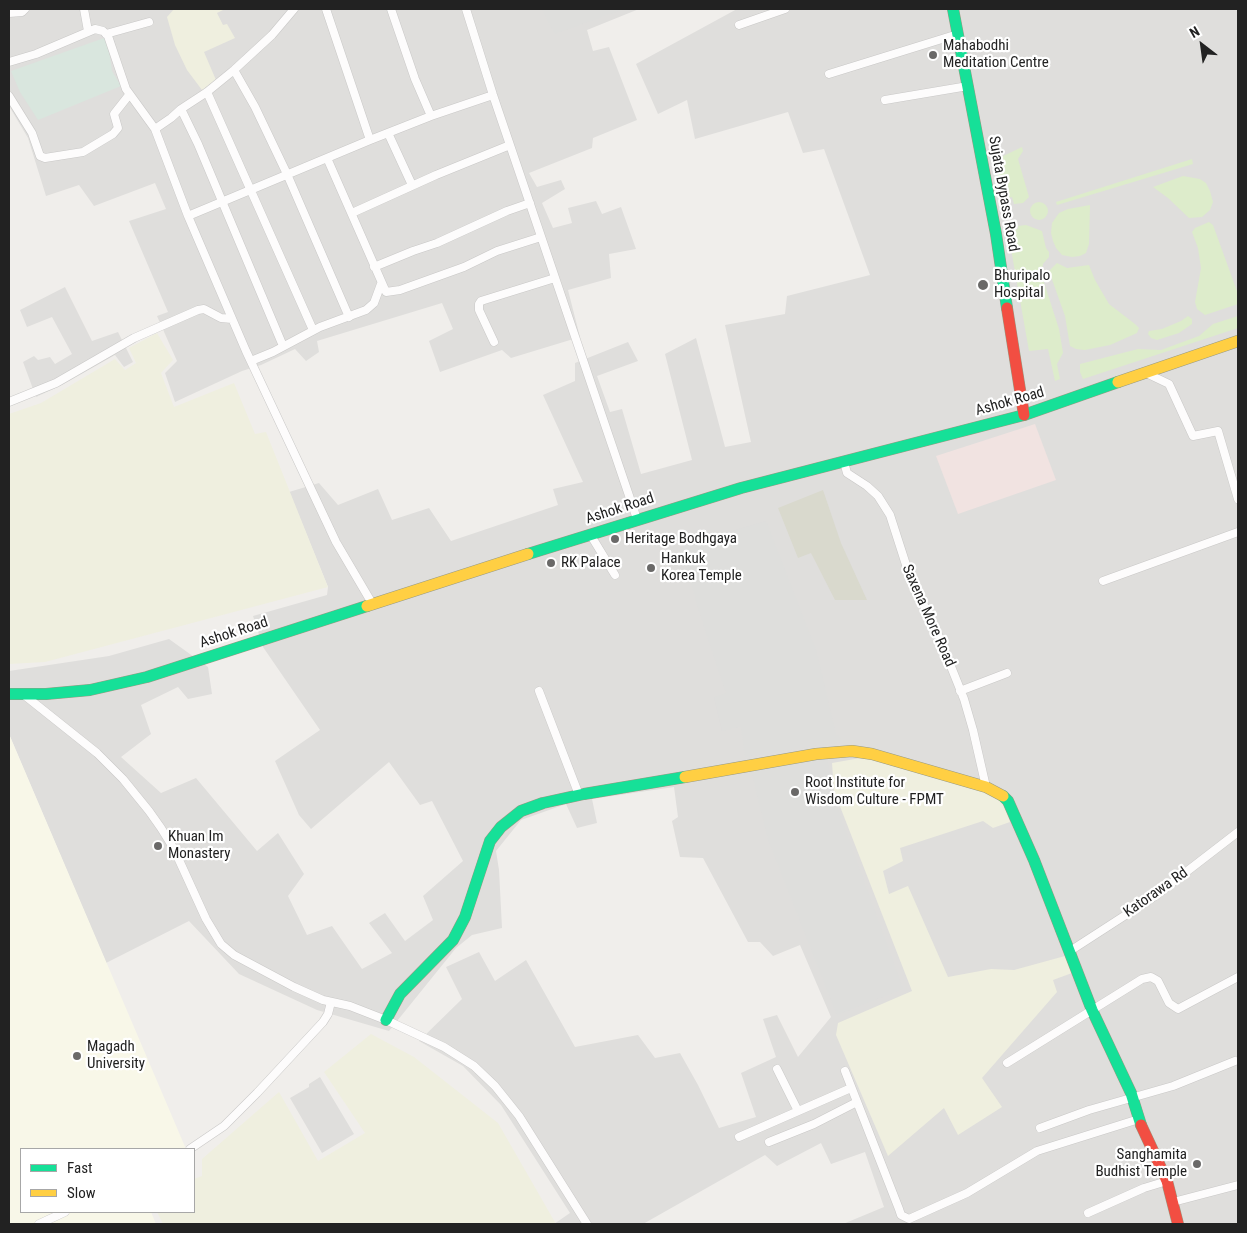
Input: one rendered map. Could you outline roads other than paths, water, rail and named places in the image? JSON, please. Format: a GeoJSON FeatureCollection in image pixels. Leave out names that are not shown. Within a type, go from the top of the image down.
{"type":"FeatureCollection","features":[{"type":"Feature","properties":{"kind":"street"},"geometry":{"type":"LineString","coordinates":[[9,13],[18,13],[25,9]]}},
{"type":"Feature","properties":{"kind":"street"},"geometry":{"type":"LineString","coordinates":[[84,9],[88,31]]}},
{"type":"Feature","properties":{"kind":"street"},"geometry":{"type":"LineString","coordinates":[[155,129],[180,109],[208,92],[234,70],[272,35],[294,9]]}},
{"type":"Feature","properties":{"kind":"street"},"geometry":{"type":"LineString","coordinates":[[326,9],[370,140]]}},
{"type":"Feature","properties":{"kind":"street"},"geometry":{"type":"LineString","coordinates":[[391,9],[412,70],[431,116]]}},
{"type":"Feature","properties":{"kind":"street"},"geometry":{"type":"LineString","coordinates":[[466,9],[493,95],[636,520]]}},
{"type":"Feature","properties":{"kind":"street"},"geometry":{"type":"LineString","coordinates":[[738,25],[784,9]]}},
{"type":"Feature","properties":{"kind":"street","name":"Sujata Bypass Road"},"geometry":{"type":"LineString","coordinates":[[953,9],[996,234],[1024,415]]}},
{"type":"Feature","properties":{"kind":"street"},"geometry":{"type":"LineString","coordinates":[[106,34],[149,22]]}},
{"type":"Feature","properties":{"kind":"street"},"geometry":{"type":"LineString","coordinates":[[9,62],[36,54],[88,31],[99,29],[110,39],[129,95],[155,129],[188,216],[251,361],[336,542],[373,605]]}},
{"type":"Feature","properties":{"kind":"street"},"geometry":{"type":"LineString","coordinates":[[829,74],[958,34]]}},
{"type":"Feature","properties":{"kind":"street"},"geometry":{"type":"LineString","coordinates":[[234,70],[255,107],[287,174],[350,317]]}},
{"type":"Feature","properties":{"kind":"street"},"geometry":{"type":"LineString","coordinates":[[885,100],[968,86]]}},
{"type":"Feature","properties":{"kind":"street"},"geometry":{"type":"LineString","coordinates":[[208,92],[313,330]]}},
{"type":"Feature","properties":{"kind":"street"},"geometry":{"type":"LineString","coordinates":[[9,96],[32,133],[40,156],[45,158],[83,152],[113,134],[118,128],[114,114],[129,95]]}},
{"type":"Feature","properties":{"kind":"street"},"geometry":{"type":"LineString","coordinates":[[188,216],[370,140],[431,116],[493,95]]}},
{"type":"Feature","properties":{"kind":"street"},"geometry":{"type":"LineString","coordinates":[[180,109],[198,144],[283,346]]}},
{"type":"Feature","properties":{"kind":"street"},"geometry":{"type":"LineString","coordinates":[[388,133],[412,185]]}},
{"type":"Feature","properties":{"kind":"street"},"geometry":{"type":"LineString","coordinates":[[352,213],[412,185],[510,145]]}},
{"type":"Feature","properties":{"kind":"street"},"geometry":{"type":"LineString","coordinates":[[327,158],[386,292],[392,292],[464,267],[497,251],[541,237]]}},
{"type":"Feature","properties":{"kind":"street"},"geometry":{"type":"LineString","coordinates":[[374,267],[437,243],[530,202]]}},
{"type":"Feature","properties":{"kind":"street"},"geometry":{"type":"LineString","coordinates":[[494,342],[479,310],[479,304],[555,278]]}},
{"type":"Feature","properties":{"kind":"street"},"geometry":{"type":"LineString","coordinates":[[251,361],[313,330],[350,317],[371,306],[381,284]]}},
{"type":"Feature","properties":{"kind":"street"},"geometry":{"type":"LineString","coordinates":[[9,402],[56,383],[134,338],[198,310],[204,309],[221,318],[232,319]]}},
{"type":"Feature","properties":{"kind":"street","name":"Ashok Road"},"geometry":{"type":"LineString","coordinates":[[9,694],[62,693],[90,690],[147,677],[590,534],[741,488],[1024,415],[1238,341]]}},
{"type":"Feature","properties":{"kind":"street"},"geometry":{"type":"LineString","coordinates":[[1146,373],[1170,384],[1194,436],[1218,430],[1238,499]]}},
{"type":"Feature","properties":{"kind":"street","name":"Saxena More Road"},"geometry":{"type":"LineString","coordinates":[[844,462],[847,473],[868,486],[878,496],[890,515],[909,574],[940,640],[960,691],[973,730],[986,787]]}},
{"type":"Feature","properties":{"kind":"street"},"geometry":{"type":"LineString","coordinates":[[1103,581],[1238,532]]}},
{"type":"Feature","properties":{"kind":"street"},"geometry":{"type":"LineString","coordinates":[[590,534],[615,575]]}},
{"type":"Feature","properties":{"kind":"street"},"geometry":{"type":"LineString","coordinates":[[960,691],[1007,673]]}},
{"type":"Feature","properties":{"kind":"street"},"geometry":{"type":"LineString","coordinates":[[539,691],[579,796]]}},
{"type":"Feature","properties":{"kind":"street"},"geometry":{"type":"LineString","coordinates":[[23,694],[97,753],[149,810],[170,842],[206,919],[221,944],[234,955],[294,987],[331,1002],[350,1006],[386,1020],[451,1050],[474,1066],[489,1080],[519,1116],[587,1224]]}},
{"type":"Feature","properties":{"kind":"street"},"geometry":{"type":"LineString","coordinates":[[386,1020],[400,994],[445,949],[460,928],[494,834],[510,818],[529,807],[579,796],[831,752],[852,751],[880,756],[986,787],[1003,796],[1008,801],[1034,860],[1092,1010],[1132,1096],[1139,1119],[1167,1181],[1178,1224]]}},
{"type":"Feature","properties":{"kind":"street","name":"Katorawa Rd"},"geometry":{"type":"LineString","coordinates":[[1070,951],[1155,896],[1238,832]]}},
{"type":"Feature","properties":{"kind":"street"},"geometry":{"type":"LineString","coordinates":[[1007,1063],[1142,979],[1151,977],[1158,981],[1169,1003],[1178,1009],[1238,977]]}},
{"type":"Feature","properties":{"kind":"street"},"geometry":{"type":"LineString","coordinates":[[191,1148],[224,1126],[257,1093],[323,1022],[328,1014],[331,1002]]}},
{"type":"Feature","properties":{"kind":"street"},"geometry":{"type":"LineString","coordinates":[[1040,1128],[1081,1112],[1132,1096],[1173,1086],[1236,1061]]}},
{"type":"Feature","properties":{"kind":"street"},"geometry":{"type":"LineString","coordinates":[[777,1070],[798,1111]]}},
{"type":"Feature","properties":{"kind":"street"},"geometry":{"type":"LineString","coordinates":[[845,1071],[899,1209],[904,1218],[909,1220],[967,1193],[1037,1151],[1139,1119]]}},
{"type":"Feature","properties":{"kind":"street"},"geometry":{"type":"LineString","coordinates":[[739,1137],[851,1088]]}},
{"type":"Feature","properties":{"kind":"street"},"geometry":{"type":"LineString","coordinates":[[769,1142],[814,1124],[857,1102]]}},
{"type":"Feature","properties":{"kind":"street"},"geometry":{"type":"LineString","coordinates":[[1088,1213],[1144,1188],[1167,1181]]}},
{"type":"Feature","properties":{"kind":"street"},"geometry":{"type":"LineString","coordinates":[[1173,1202],[1238,1185]]}},
{"type":"Feature","properties":{"kind":"street"},"geometry":{"type":"LineString","coordinates":[[39,1224],[63,1213]]}},
{"type":"Feature","properties":{"kind":"place","name":"Mahabodhi Meditation Centre"},"geometry":{"type":"Point","coordinates":[933,55]}},
{"type":"Feature","properties":{"kind":"place","name":"Bhuripalo Hospital"},"geometry":{"type":"Point","coordinates":[983,285]}},
{"type":"Feature","properties":{"kind":"place","name":"Heritage Bodhgaya"},"geometry":{"type":"Point","coordinates":[615,539]}},
{"type":"Feature","properties":{"kind":"place","name":"RK Palace"},"geometry":{"type":"Point","coordinates":[551,563]}},
{"type":"Feature","properties":{"kind":"place","name":"Hankuk Korea Temple"},"geometry":{"type":"Point","coordinates":[651,568]}},
{"type":"Feature","properties":{"kind":"place","name":"Root Institute for Wisdom Culture - FPMT"},"geometry":{"type":"Point","coordinates":[795,792]}},
{"type":"Feature","properties":{"kind":"place","name":"Khuan Im Monastery"},"geometry":{"type":"Point","coordinates":[158,846]}},
{"type":"Feature","properties":{"kind":"place","name":"Magadh University"},"geometry":{"type":"Point","coordinates":[77,1056]}},
{"type":"Feature","properties":{"kind":"place","name":"Sanghamita Budhist Temple"},"geometry":{"type":"Point","coordinates":[1197,1164]}}]}
